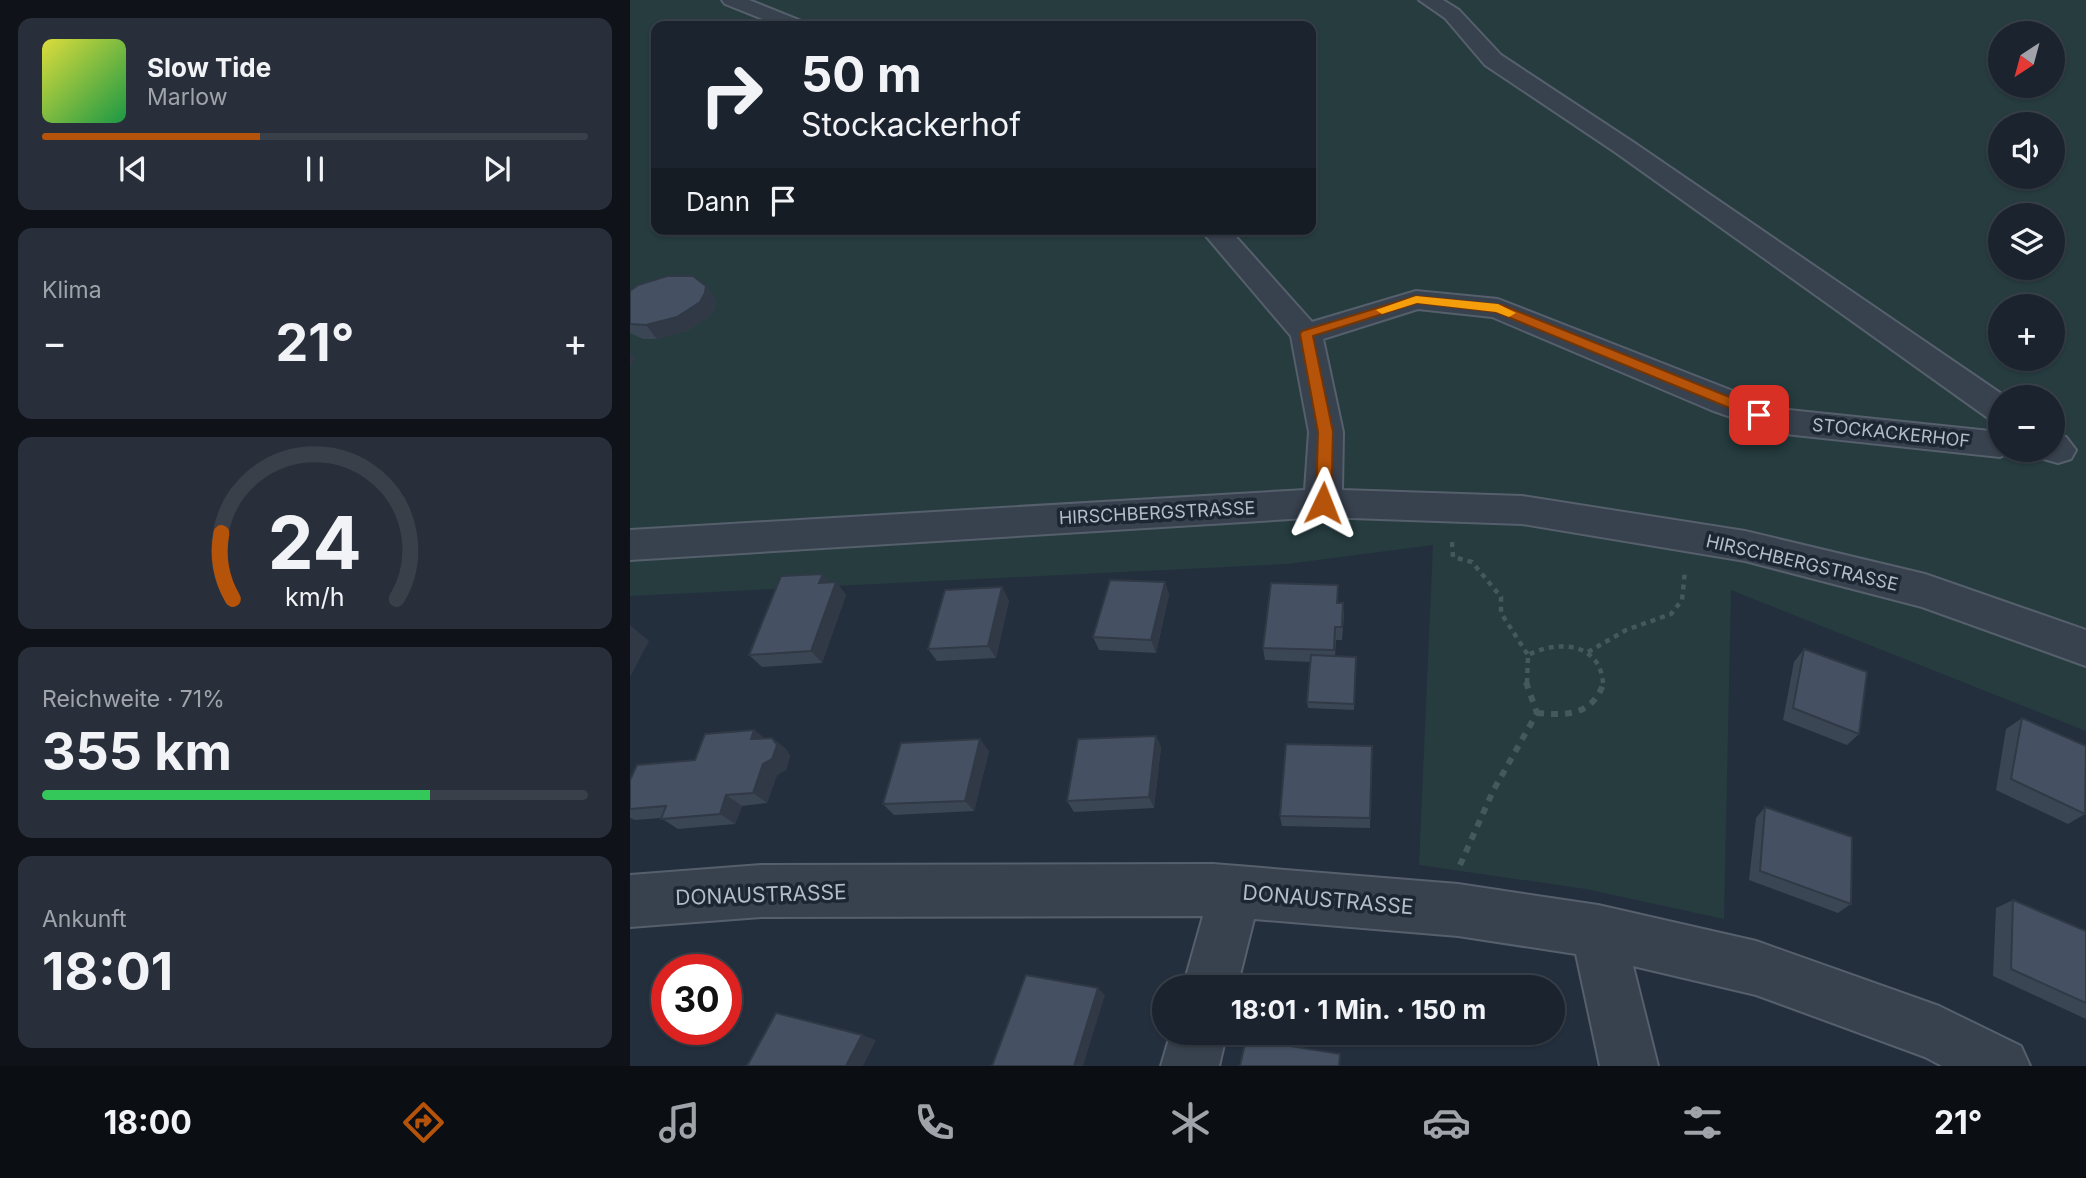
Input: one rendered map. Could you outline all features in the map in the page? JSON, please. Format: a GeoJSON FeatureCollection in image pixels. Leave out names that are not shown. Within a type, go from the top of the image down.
{"type":"FeatureCollection","features":[{"type":"Feature","properties":{"kind":"street"},"geometry":{"type":"LineString","coordinates":[[732,0],[784,21]]}},
{"type":"Feature","properties":{"kind":"street"},"geometry":{"type":"LineString","coordinates":[[1429,0],[1452,14],[1493,60],[1624,147],[1988,402]]}},
{"type":"Feature","properties":{"kind":"street"},"geometry":{"type":"LineString","coordinates":[[1219,235],[1306,334],[1326,432],[1323,503]]}},
{"type":"Feature","properties":{"kind":"street","name":"STOCKACKERHOF"},"geometry":{"type":"LineString","coordinates":[[1306,334],[1416,300],[1498,308],[1723,402],[1776,421],[1988,443]]}},
{"type":"Feature","properties":{"kind":"street","name":"HIRSCHBERGSTRASSE"},"geometry":{"type":"LineString","coordinates":[[630,545],[1323,503],[1522,510],[1745,546],[1925,592],[2086,648]]}},
{"type":"Feature","properties":{"kind":"street","name":"DONAUSTRASSE"},"geometry":{"type":"LineString","coordinates":[[630,901],[761,891],[1235,892],[1458,911],[1598,931],[1756,968],[1939,1034],[2001,1066]]}},
{"type":"Feature","properties":{"kind":"street"},"geometry":{"type":"LineString","coordinates":[[1213,975],[1235,892]]}},
{"type":"Feature","properties":{"kind":"street"},"geometry":{"type":"LineString","coordinates":[[1598,931],[1629,1066]]}},
{"type":"Feature","properties":{"kind":"street"},"geometry":{"type":"LineString","coordinates":[[1190,1066],[1196,1045]]}},
{"type":"Feature","properties":{"kind":"path"},"geometry":{"type":"LineString","coordinates":[[1451,531],[1453,557],[1472,562],[1501,597],[1501,613],[1528,655],[1525,681],[1537,713],[1493,791],[1458,870]]}},
{"type":"Feature","properties":{"kind":"path"},"geometry":{"type":"LineString","coordinates":[[1588,652],[1626,630],[1671,614],[1682,600],[1685,563]]}},
{"type":"Feature","properties":{"kind":"path"},"geometry":{"type":"LineString","coordinates":[[1528,655],[1539,646],[1556,643],[1588,652],[1598,662],[1602,674],[1603,690],[1597,700],[1572,715],[1537,713]]}},
{"type":"Feature","properties":{"kind":"green space"},"geometry":{"type":"Polygon","coordinates":[[[630,0],[2086,0],[2086,731],[1731,590],[1724,919],[1586,889],[1419,865],[1433,545],[1287,564],[630,596],[630,0]]]}},
{"type":"Feature","properties":{"kind":"building"},"geometry":{"type":"Polygon","coordinates":[[[667,276],[693,276],[706,286],[700,302],[677,317],[646,325],[630,324],[630,291],[638,285],[667,276]]]}},
{"type":"Feature","properties":{"kind":"building"},"geometry":{"type":"Polygon","coordinates":[[[823,574],[819,583],[836,582],[811,651],[749,655],[781,576],[823,574]]]}},
{"type":"Feature","properties":{"kind":"building"},"geometry":{"type":"Polygon","coordinates":[[[1110,580],[1165,582],[1151,640],[1093,637],[1110,580]]]}},
{"type":"Feature","properties":{"kind":"building"},"geometry":{"type":"Polygon","coordinates":[[[1271,583],[1338,585],[1337,603],[1343,603],[1342,627],[1335,627],[1334,650],[1263,648],[1271,583]]]}},
{"type":"Feature","properties":{"kind":"building"},"geometry":{"type":"Polygon","coordinates":[[[1002,587],[988,646],[928,649],[945,590],[1002,587]]]}},
{"type":"Feature","properties":{"kind":"building"},"geometry":{"type":"Polygon","coordinates":[[[1804,649],[1867,672],[1859,734],[1793,708],[1804,649]]]}},
{"type":"Feature","properties":{"kind":"building"},"geometry":{"type":"Polygon","coordinates":[[[1311,655],[1356,657],[1354,704],[1307,702],[1311,655]]]}},
{"type":"Feature","properties":{"kind":"building"},"geometry":{"type":"Polygon","coordinates":[[[2022,718],[2086,746],[2085,814],[2011,779],[2022,718]]]}},
{"type":"Feature","properties":{"kind":"building"},"geometry":{"type":"Polygon","coordinates":[[[754,730],[751,739],[772,738],[777,745],[772,759],[763,764],[753,793],[726,795],[720,814],[661,819],[666,806],[630,809],[630,780],[637,765],[695,760],[705,734],[754,730]]]}},
{"type":"Feature","properties":{"kind":"building"},"geometry":{"type":"Polygon","coordinates":[[[1156,736],[1149,797],[1067,801],[1078,739],[1156,736]]]}},
{"type":"Feature","properties":{"kind":"building"},"geometry":{"type":"Polygon","coordinates":[[[980,739],[965,801],[883,804],[901,743],[980,739]]]}},
{"type":"Feature","properties":{"kind":"building"},"geometry":{"type":"Polygon","coordinates":[[[1286,744],[1372,746],[1370,818],[1280,816],[1286,744]]]}},
{"type":"Feature","properties":{"kind":"building"},"geometry":{"type":"Polygon","coordinates":[[[1765,807],[1852,837],[1851,904],[1760,871],[1765,807]]]}},
{"type":"Feature","properties":{"kind":"building"},"geometry":{"type":"Polygon","coordinates":[[[2013,900],[2086,931],[2086,1003],[2011,969],[2013,900]]]}},
{"type":"Feature","properties":{"kind":"building"},"geometry":{"type":"Polygon","coordinates":[[[1026,975],[1098,988],[1074,1066],[992,1066],[1026,975]]]}},
{"type":"Feature","properties":{"kind":"building"},"geometry":{"type":"Polygon","coordinates":[[[776,1013],[862,1035],[846,1066],[747,1066],[776,1013]]]}},
{"type":"Feature","properties":{"kind":"building"},"geometry":{"type":"Polygon","coordinates":[[[1245,1045],[1284,1045],[1340,1054],[1339,1066],[1240,1066],[1245,1045]]]}},
{"type":"Feature","properties":{"kind":"slow traffic"},"geometry":{"type":"LineString","coordinates":[[1382,310],[1416,300],[1498,308],[1509,313]]}},
{"type":"Feature","properties":{"kind":"route"},"geometry":{"type":"LineString","coordinates":[[1323,503],[1326,432],[1306,334],[1416,300],[1498,308],[1759,415]]}}]}
